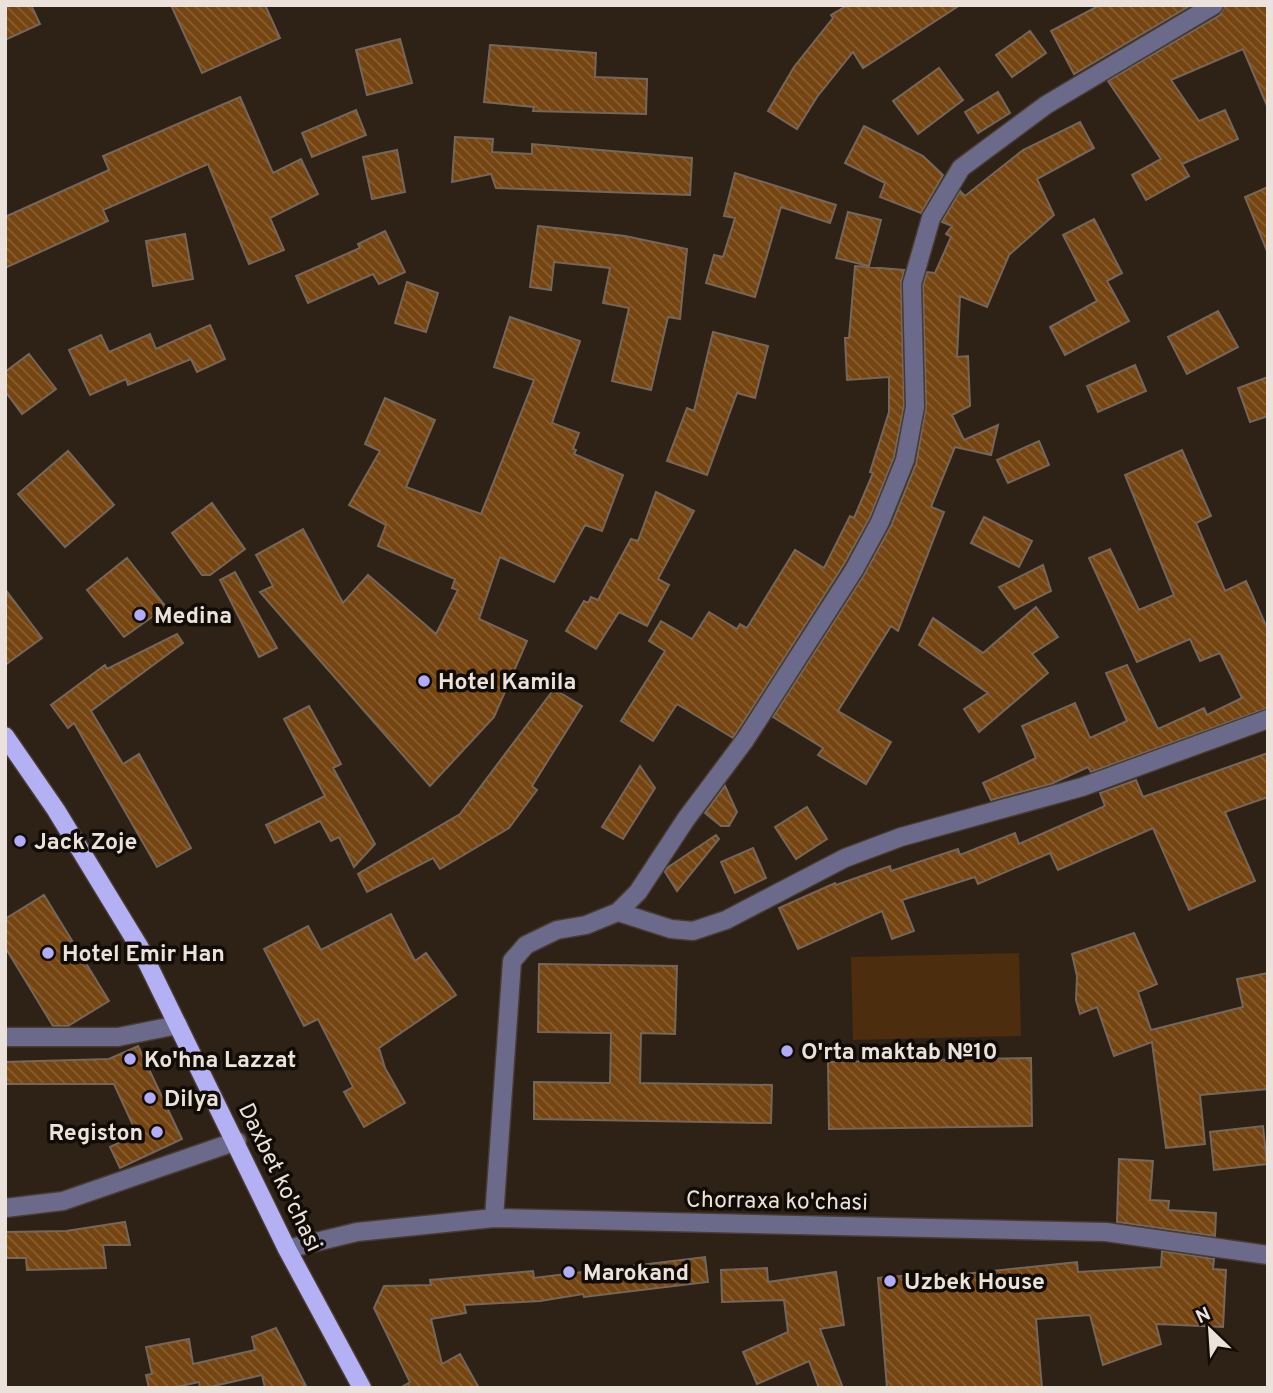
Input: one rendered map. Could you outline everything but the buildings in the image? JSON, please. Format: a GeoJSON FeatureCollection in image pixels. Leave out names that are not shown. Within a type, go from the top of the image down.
{"type":"FeatureCollection","features":[{"type":"Feature","properties":{"kind":"main road","name":"Daxbet ko'chasi"},"geometry":{"type":"LineString","coordinates":[[8,746],[56,810],[140,948],[287,1249],[362,1388]]}},
{"type":"Feature","properties":{"kind":"street"},"geometry":{"type":"LineString","coordinates":[[494,1218],[512,961],[526,945],[547,935],[586,925],[618,912],[638,892],[686,819],[745,740],[854,570],[897,484],[912,431],[912,284],[931,218],[961,168],[1046,105],[1139,47],[1214,5]]}},
{"type":"Feature","properties":{"kind":"street"},"geometry":{"type":"LineString","coordinates":[[618,912],[671,929],[693,931],[726,920],[845,858],[901,836],[1082,787],[1268,719]]}},
{"type":"Feature","properties":{"kind":"street"},"geometry":{"type":"LineString","coordinates":[[5,1037],[118,1037],[178,1025]]}},
{"type":"Feature","properties":{"kind":"street"},"geometry":{"type":"LineString","coordinates":[[5,1208],[63,1202],[237,1142]]}},
{"type":"Feature","properties":{"kind":"street","name":"Chorraxa ko'chasi"},"geometry":{"type":"LineString","coordinates":[[287,1249],[357,1232],[494,1218],[1107,1232],[1268,1255]]}},
{"type":"Feature","properties":{"kind":"shaded area"},"geometry":{"type":"Polygon","coordinates":[[[1019,953],[1021,1036],[853,1040],[851,957],[1019,953]]]}},
{"type":"Feature","properties":{"kind":"place","name":"Medina"},"geometry":{"type":"Point","coordinates":[140,615]}},
{"type":"Feature","properties":{"kind":"place","name":"Hotel Kamila"},"geometry":{"type":"Point","coordinates":[424,681]}},
{"type":"Feature","properties":{"kind":"place","name":"Jack Zoje"},"geometry":{"type":"Point","coordinates":[20,841]}},
{"type":"Feature","properties":{"kind":"place","name":"Hotel Emir Han"},"geometry":{"type":"Point","coordinates":[48,953]}},
{"type":"Feature","properties":{"kind":"place","name":"O'rta maktab №10"},"geometry":{"type":"Point","coordinates":[787,1051]}},
{"type":"Feature","properties":{"kind":"place","name":"Ko'hna Lazzat"},"geometry":{"type":"Point","coordinates":[130,1059]}},
{"type":"Feature","properties":{"kind":"place","name":"Dilya"},"geometry":{"type":"Point","coordinates":[150,1098]}},
{"type":"Feature","properties":{"kind":"place","name":"Registon"},"geometry":{"type":"Point","coordinates":[157,1132]}},
{"type":"Feature","properties":{"kind":"place","name":"Marokand"},"geometry":{"type":"Point","coordinates":[569,1272]}},
{"type":"Feature","properties":{"kind":"place","name":"Uzbek House"},"geometry":{"type":"Point","coordinates":[890,1281]}}]}
